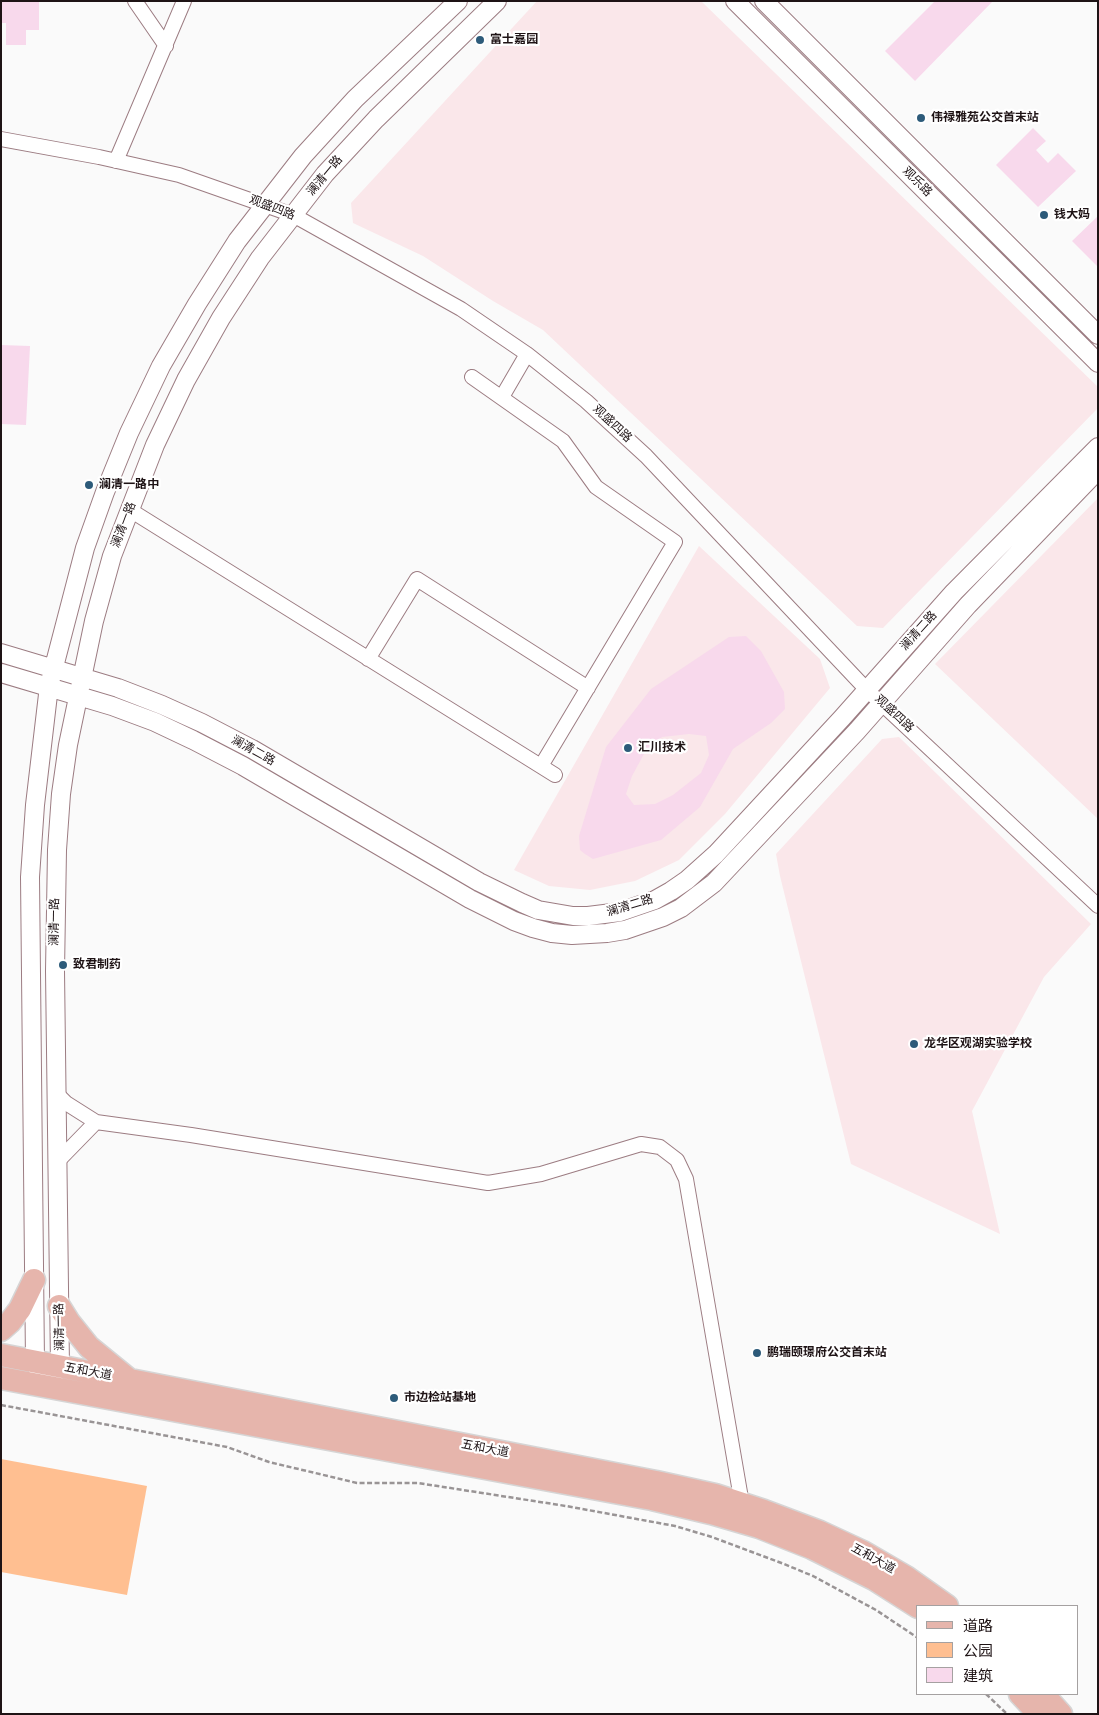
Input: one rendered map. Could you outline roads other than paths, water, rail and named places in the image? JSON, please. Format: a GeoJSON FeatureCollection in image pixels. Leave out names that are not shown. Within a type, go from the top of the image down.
{"type":"FeatureCollection","features":[{"type":"Feature","properties":{"kind":"main road"},"geometry":{"type":"LineString","coordinates":[[1,1330],[20,1310],[34,1280]]}},
{"type":"Feature","properties":{"kind":"main road"},"geometry":{"type":"LineString","coordinates":[[59,1306],[89,1347],[129,1380]]}},
{"type":"Feature","properties":{"kind":"main road","name":"五和大道"},"geometry":{"type":"LineString","coordinates":[[1,1355],[715,1495],[820,1532],[863,1552],[906,1577],[946,1605]]}},
{"type":"Feature","properties":{"kind":"main road","name":"五和大道"},"geometry":{"type":"LineString","coordinates":[[1,1378],[652,1499],[711,1513],[758,1527],[812,1548],[874,1579],[916,1606]]}},
{"type":"Feature","properties":{"kind":"main road"},"geometry":{"type":"LineString","coordinates":[[1021,1695],[1039,1714]]}},
{"type":"Feature","properties":{"kind":"main road"},"geometry":{"type":"LineString","coordinates":[[1044,1695],[1062,1714]]}},
{"type":"Feature","properties":{"kind":"street"},"geometry":{"type":"LineString","coordinates":[[135,1],[166,46]]}},
{"type":"Feature","properties":{"kind":"street"},"geometry":{"type":"LineString","coordinates":[[116,161],[184,1]]}},
{"type":"Feature","properties":{"kind":"street","name":"澜清一路"},"geometry":{"type":"LineString","coordinates":[[458,1],[355,100],[304,156],[237,241],[161,366],[129,433],[85,548],[49,686],[35,805],[30,877],[35,1362],[45,1386],[60,1367],[55,944],[57,850],[68,745],[94,621],[109,566],[155,445],[186,380],[221,318],[260,258],[325,174],[376,119],[497,1]]}},
{"type":"Feature","properties":{"kind":"street","name":"观乐路"},"geometry":{"type":"LineString","coordinates":[[735,1],[1098,363]]}},
{"type":"Feature","properties":{"kind":"street","name":"观乐路"},"geometry":{"type":"LineString","coordinates":[[764,1],[1098,335]]}},
{"type":"Feature","properties":{"kind":"street","name":"观盛四路"},"geometry":{"type":"LineString","coordinates":[[1,139],[179,175],[293,215],[461,309],[527,354],[586,401],[646,456],[867,690],[1098,906]]}},
{"type":"Feature","properties":{"kind":"street"},"geometry":{"type":"LineString","coordinates":[[502,396],[527,354]]}},
{"type":"Feature","properties":{"kind":"street"},"geometry":{"type":"LineString","coordinates":[[472,377],[502,396],[563,441],[596,487],[675,542],[541,766]]}},
{"type":"Feature","properties":{"kind":"street","name":"澜清二路"},"geometry":{"type":"LineString","coordinates":[[1,653],[82,677],[162,705],[252,749],[471,877],[522,904],[538,910],[573,916],[620,912],[655,900],[687,880],[716,854],[954,592],[1098,447]]}},
{"type":"Feature","properties":{"kind":"street","name":"澜清二路"},"geometry":{"type":"LineString","coordinates":[[1,673],[79,695],[155,722],[243,766],[470,898],[514,921],[552,933],[589,935],[625,930],[645,924],[681,908],[698,896],[729,868],[882,702],[968,605],[1098,470]]}},
{"type":"Feature","properties":{"kind":"street"},"geometry":{"type":"LineString","coordinates":[[130,510],[555,775]]}},
{"type":"Feature","properties":{"kind":"street"},"geometry":{"type":"LineString","coordinates":[[368,659],[417,579],[588,688]]}},
{"type":"Feature","properties":{"kind":"street"},"geometry":{"type":"LineString","coordinates":[[56,1093],[66,1103],[96,1122],[192,1135],[488,1184],[541,1174],[642,1144],[660,1147],[676,1160],[686,1179],[742,1504]]}},
{"type":"Feature","properties":{"kind":"street"},"geometry":{"type":"LineString","coordinates":[[57,1162],[96,1122]]}},
{"type":"Feature","properties":{"kind":"place","name":"富士嘉园"},"geometry":{"type":"Point","coordinates":[480,40]}},
{"type":"Feature","properties":{"kind":"place","name":"伟禄雅苑公交首末站"},"geometry":{"type":"Point","coordinates":[921,118]}},
{"type":"Feature","properties":{"kind":"place","name":"钱大妈"},"geometry":{"type":"Point","coordinates":[1044,215]}},
{"type":"Feature","properties":{"kind":"place","name":"澜清一路中"},"geometry":{"type":"Point","coordinates":[89,485]}},
{"type":"Feature","properties":{"kind":"place","name":"汇川技术"},"geometry":{"type":"Point","coordinates":[628,748]}},
{"type":"Feature","properties":{"kind":"place","name":"致君制药"},"geometry":{"type":"Point","coordinates":[63,965]}},
{"type":"Feature","properties":{"kind":"place","name":"龙华区观湖实验学校"},"geometry":{"type":"Point","coordinates":[914,1044]}},
{"type":"Feature","properties":{"kind":"place","name":"鹏瑞颐璟府公交首末站"},"geometry":{"type":"Point","coordinates":[757,1353]}},
{"type":"Feature","properties":{"kind":"place","name":"市边检站基地"},"geometry":{"type":"Point","coordinates":[394,1398]}}]}
